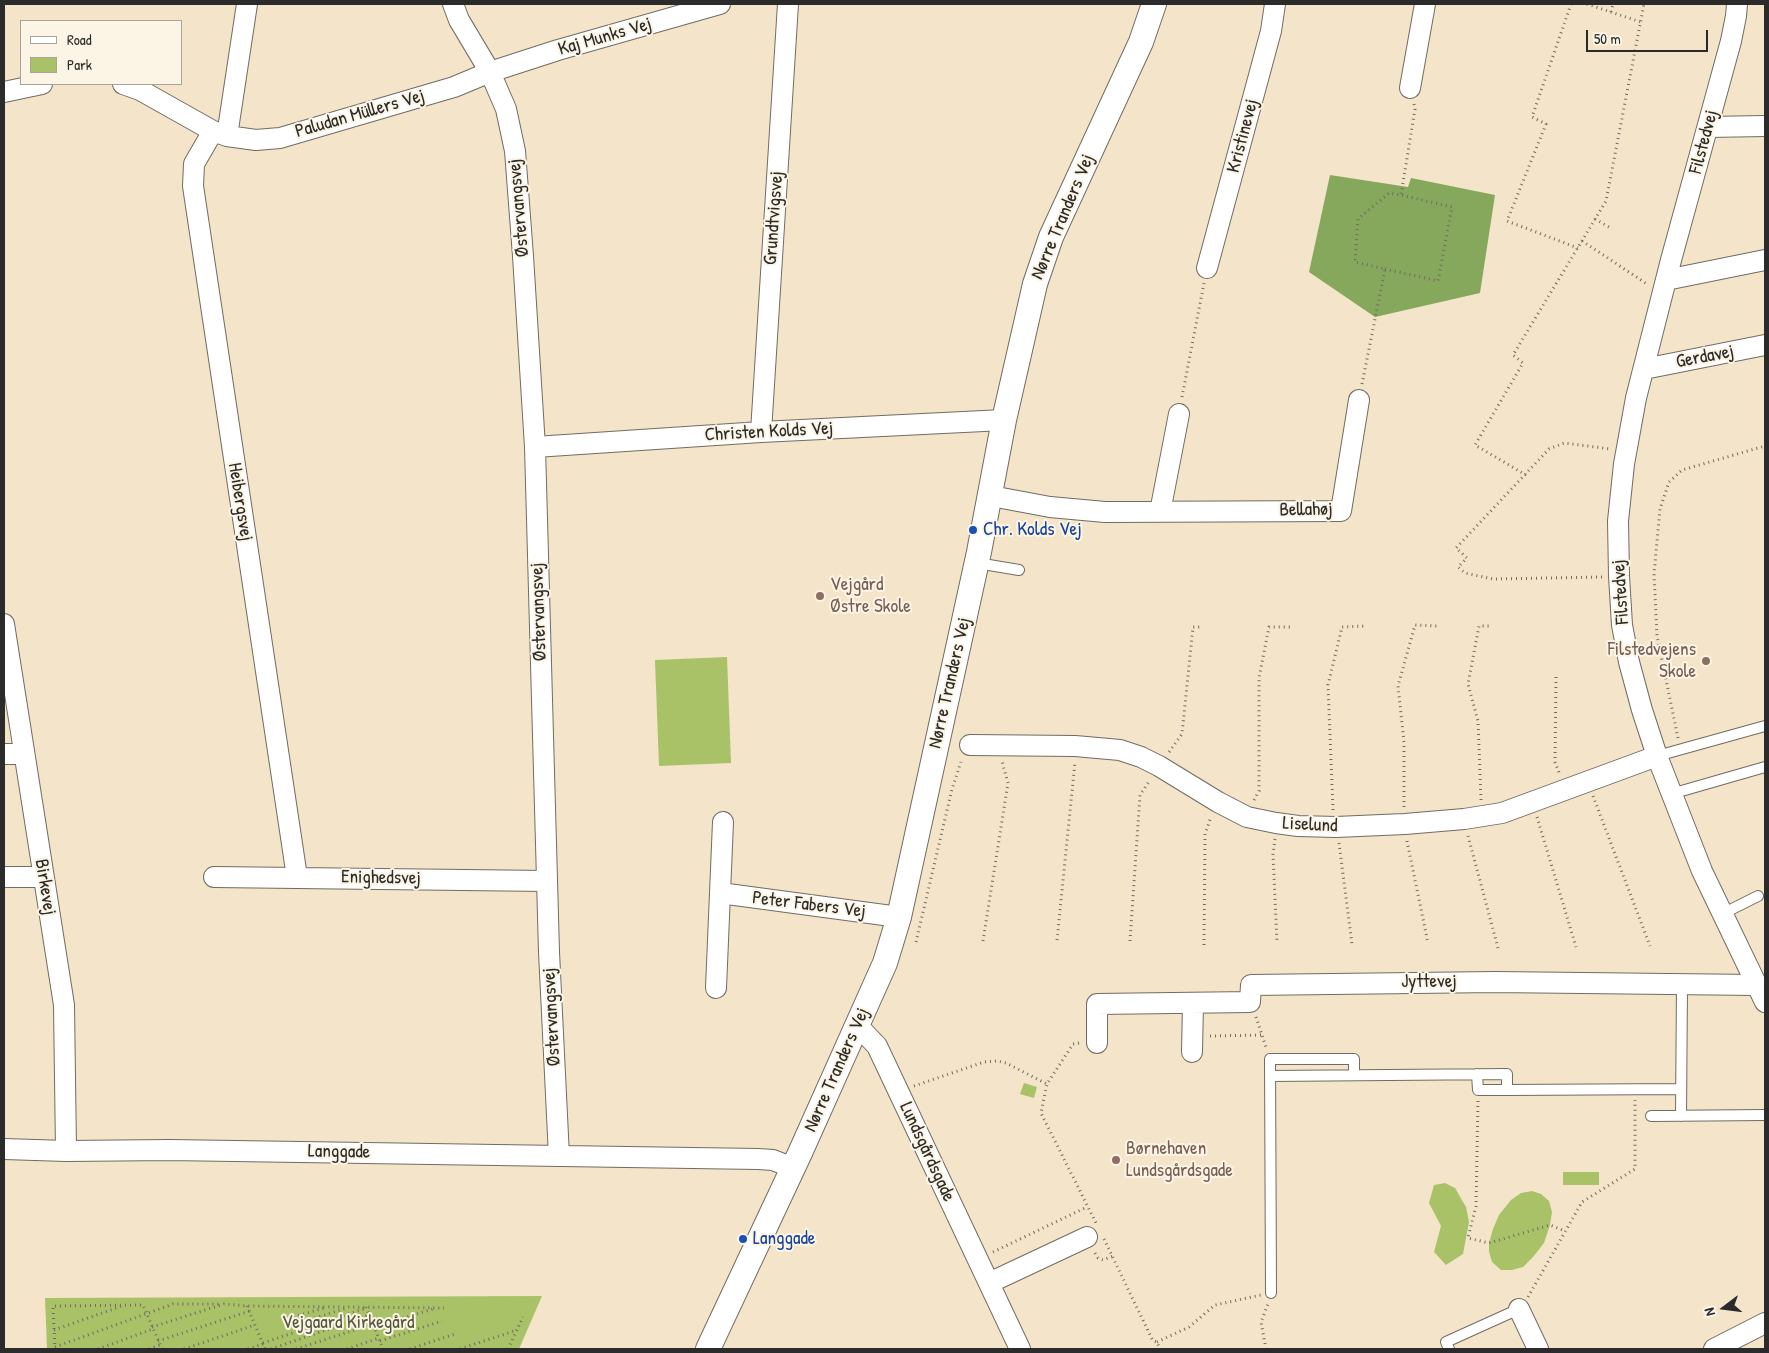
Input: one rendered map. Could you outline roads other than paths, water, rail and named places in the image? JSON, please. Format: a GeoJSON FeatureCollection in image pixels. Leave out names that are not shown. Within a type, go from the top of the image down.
{"type":"FeatureCollection","features":[{"type":"Feature","properties":{"kind":"street"},"geometry":{"type":"LineString","coordinates":[[220,133],[247,4]]}},
{"type":"Feature","properties":{"kind":"street","name":"Østervangsvej"},"geometry":{"type":"LineString","coordinates":[[453,4],[459,20],[490,72],[506,109],[515,151],[534,446],[547,881],[559,1156]]}},
{"type":"Feature","properties":{"kind":"street","name":"Kaj Munks Vej"},"geometry":{"type":"LineString","coordinates":[[490,72],[558,50],[720,4]]}},
{"type":"Feature","properties":{"kind":"street","name":"Grundtvigsvej"},"geometry":{"type":"LineString","coordinates":[[761,432],[788,4]]}},
{"type":"Feature","properties":{"kind":"street","name":"Nørre Tranders Vej"},"geometry":{"type":"LineString","coordinates":[[708,1349],[793,1168],[885,963],[899,916],[977,563],[1004,420],[1035,284],[1051,237],[1141,42],[1154,4]]}},
{"type":"Feature","properties":{"kind":"street","name":"Kristinevej"},"geometry":{"type":"LineString","coordinates":[[1207,268],[1271,32],[1275,4]]}},
{"type":"Feature","properties":{"kind":"street"},"geometry":{"type":"LineString","coordinates":[[1410,88],[1425,4]]}},
{"type":"Feature","properties":{"kind":"street","name":"Filstedvej"},"geometry":{"type":"LineString","coordinates":[[1737,4],[1731,41],[1636,398],[1626,451],[1618,521],[1619,576],[1622,625],[1629,662],[1657,756],[1702,871],[1760,993]]}},
{"type":"Feature","properties":{"kind":"street","name":"Paludan Müllers Vej"},"geometry":{"type":"LineString","coordinates":[[126,85],[140,90],[220,133],[256,140],[280,138],[454,87],[490,72]]}},
{"type":"Feature","properties":{"kind":"street"},"geometry":{"type":"LineString","coordinates":[[4,92],[37,85]]}},
{"type":"Feature","properties":{"kind":"street"},"geometry":{"type":"LineString","coordinates":[[1708,127],[1765,126]]}},
{"type":"Feature","properties":{"kind":"street","name":"Heibergsvej"},"geometry":{"type":"LineString","coordinates":[[220,133],[194,164],[193,186],[297,877]]}},
{"type":"Feature","properties":{"kind":"street"},"geometry":{"type":"LineString","coordinates":[[1664,287],[1765,260]]}},
{"type":"Feature","properties":{"kind":"street","name":"Gerdavej"},"geometry":{"type":"LineString","coordinates":[[1644,369],[1765,346]]}},
{"type":"Feature","properties":{"kind":"street","name":"Bellahøj"},"geometry":{"type":"LineString","coordinates":[[991,496],[1050,507],[1105,512],[1341,511],[1359,400]]}},
{"type":"Feature","properties":{"kind":"street"},"geometry":{"type":"LineString","coordinates":[[1160,512],[1179,414]]}},
{"type":"Feature","properties":{"kind":"street","name":"Christen Kolds Vej"},"geometry":{"type":"LineString","coordinates":[[534,446],[1004,420]]}},
{"type":"Feature","properties":{"kind":"street","name":"Birkevej"},"geometry":{"type":"LineString","coordinates":[[4,624],[64,1005],[66,1151]]}},
{"type":"Feature","properties":{"kind":"street","name":"Liselund"},"geometry":{"type":"LineString","coordinates":[[967,757],[1072,757],[1120,750],[1141,757],[1153,776],[1213,813],[1247,817],[1276,834],[1298,826],[1334,834],[1502,813],[1532,812],[1565,790],[1594,790],[1657,756]]}},
{"type":"Feature","properties":{"kind":"street"},"geometry":{"type":"LineString","coordinates":[[4,754],[24,754]]}},
{"type":"Feature","properties":{"kind":"street"},"geometry":{"type":"LineString","coordinates":[[716,988],[723,822]]}},
{"type":"Feature","properties":{"kind":"street"},"geometry":{"type":"LineString","coordinates":[[4,877],[43,877]]}},
{"type":"Feature","properties":{"kind":"street","name":"Enighedsvej"},"geometry":{"type":"LineString","coordinates":[[214,877],[547,881]]}},
{"type":"Feature","properties":{"kind":"street","name":"Peter Fabers Vej"},"geometry":{"type":"LineString","coordinates":[[720,893],[899,916]]}},
{"type":"Feature","properties":{"kind":"street","name":"Jyttevej"},"geometry":{"type":"LineString","coordinates":[[1192,1003],[1250,1002],[1251,985],[1269,984],[1436,982],[1682,984],[1760,993]]}},
{"type":"Feature","properties":{"kind":"street"},"geometry":{"type":"LineString","coordinates":[[1097,1043],[1097,1004],[1192,1003],[1192,1044]]}},
{"type":"Feature","properties":{"kind":"street","name":"Lundsgårdsgade"},"geometry":{"type":"LineString","coordinates":[[858,1026],[878,1046],[1020,1349]]}},
{"type":"Feature","properties":{"kind":"street","name":"Langgade"},"geometry":{"type":"LineString","coordinates":[[4,1149],[758,1159],[773,1160],[793,1168]]}},
{"type":"Feature","properties":{"kind":"street"},"geometry":{"type":"LineString","coordinates":[[989,1283],[1087,1237]]}},
{"type":"Feature","properties":{"kind":"street"},"geometry":{"type":"LineString","coordinates":[[1519,1309],[1538,1349]]}},
{"type":"Feature","properties":{"kind":"street"},"geometry":{"type":"LineString","coordinates":[[1714,1349],[1765,1323]]}},
{"type":"Feature","properties":{"kind":"lane"},"geometry":{"type":"LineString","coordinates":[[977,563],[1018,570]]}},
{"type":"Feature","properties":{"kind":"lane"},"geometry":{"type":"LineString","coordinates":[[1657,756],[1765,726]]}},
{"type":"Feature","properties":{"kind":"lane"},"geometry":{"type":"LineString","coordinates":[[1671,794],[1765,767]]}},
{"type":"Feature","properties":{"kind":"lane"},"geometry":{"type":"LineString","coordinates":[[1722,914],[1758,896]]}},
{"type":"Feature","properties":{"kind":"lane"},"geometry":{"type":"LineString","coordinates":[[1681,1116],[1682,984]]}},
{"type":"Feature","properties":{"kind":"lane"},"geometry":{"type":"LineString","coordinates":[[1271,1293],[1270,1060],[1354,1059],[1354,1075]]}},
{"type":"Feature","properties":{"kind":"lane"},"geometry":{"type":"LineString","coordinates":[[1477,1074],[1478,1090],[1681,1089]]}},
{"type":"Feature","properties":{"kind":"lane"},"geometry":{"type":"LineString","coordinates":[[1270,1076],[1507,1074],[1507,1090]]}},
{"type":"Feature","properties":{"kind":"lane"},"geometry":{"type":"LineString","coordinates":[[1651,1116],[1765,1115]]}},
{"type":"Feature","properties":{"kind":"lane"},"geometry":{"type":"LineString","coordinates":[[1449,1349],[1446,1342],[1519,1309]]}},
{"type":"Feature","properties":{"kind":"place","name":"Chr. Kolds Vej"},"geometry":{"type":"Point","coordinates":[973,530]}},
{"type":"Feature","properties":{"kind":"place","name":"Vejgård Østre Skole"},"geometry":{"type":"Point","coordinates":[820,596]}},
{"type":"Feature","properties":{"kind":"place","name":"Filstedvejens Skole"},"geometry":{"type":"Point","coordinates":[1706,661]}},
{"type":"Feature","properties":{"kind":"place","name":"Børnehaven Lundsgårdsgade"},"geometry":{"type":"Point","coordinates":[1116,1160]}},
{"type":"Feature","properties":{"kind":"place","name":"Langgade"},"geometry":{"type":"Point","coordinates":[743,1239]}},
{"type":"Feature","properties":{"kind":"park label","name":"Vejgaard Kirkegård"},"geometry":{"type":"Point","coordinates":[348,1323]}}]}
